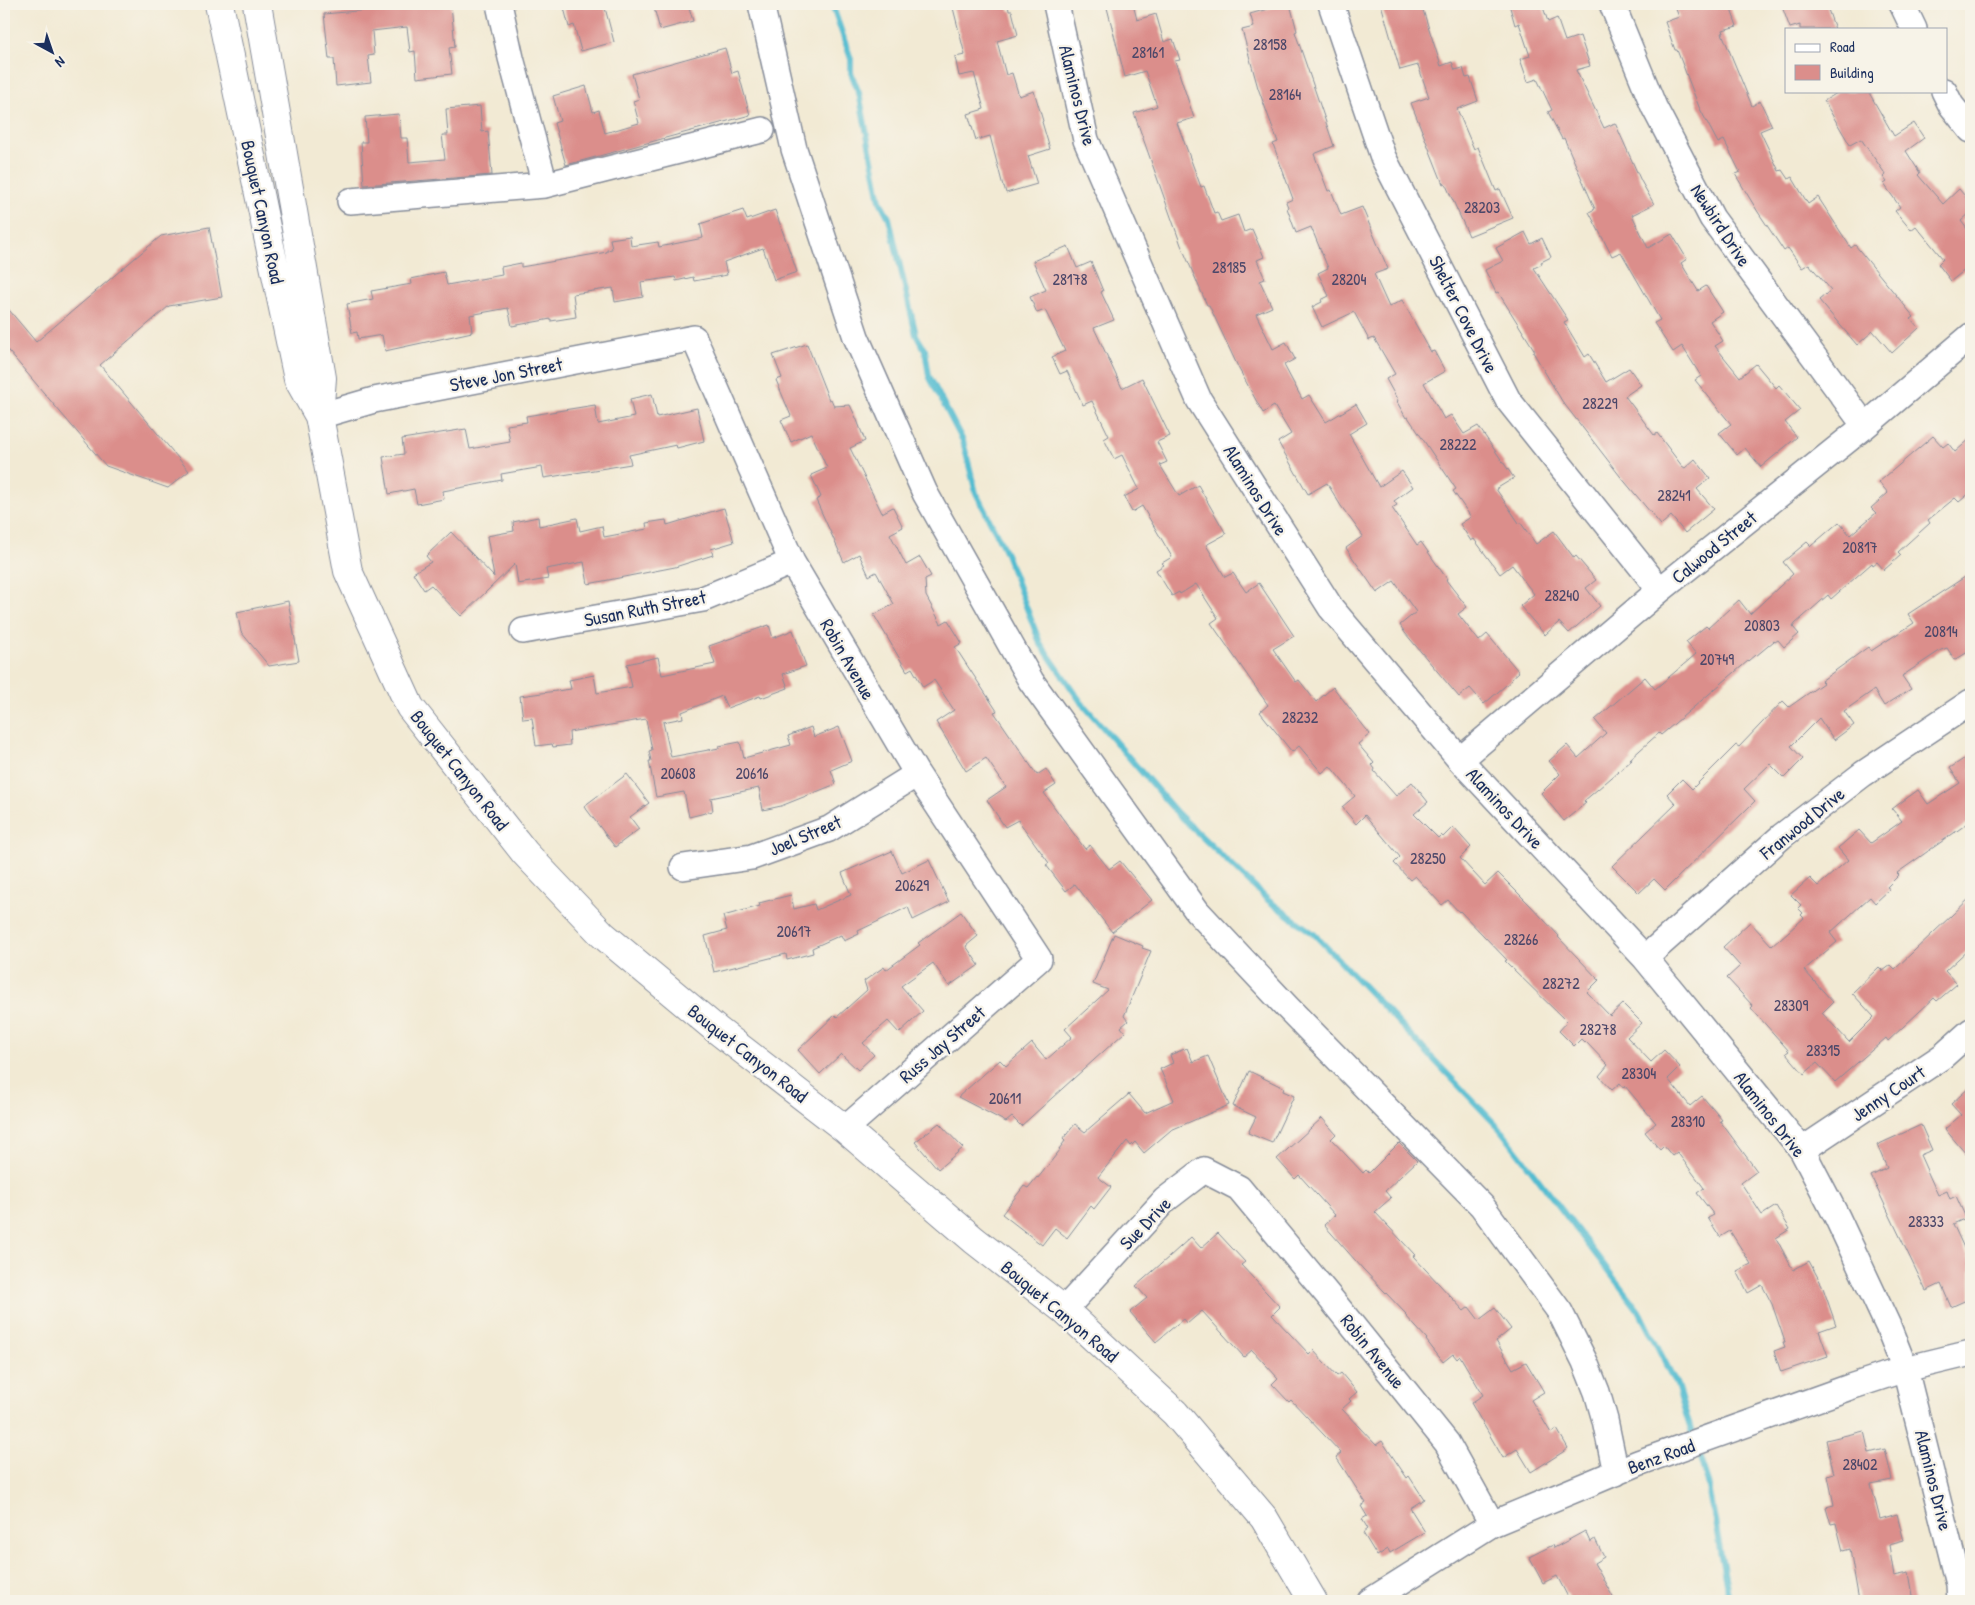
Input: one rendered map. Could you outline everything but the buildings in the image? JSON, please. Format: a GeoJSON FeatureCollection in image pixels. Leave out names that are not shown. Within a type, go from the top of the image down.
{"type":"FeatureCollection","features":[{"type":"Feature","properties":{"kind":"main road","name":"Bouquet Canyon Road"},"geometry":{"type":"LineString","coordinates":[[219,4],[298,379],[319,416]]}},
{"type":"Feature","properties":{"kind":"main road","name":"Bouquet Canyon Road"},"geometry":{"type":"LineString","coordinates":[[257,4],[322,378],[319,416],[348,571],[410,707],[524,852],[603,935],[717,1030],[845,1129],[974,1240],[1064,1310],[1175,1413],[1264,1518],[1314,1601]]}},
{"type":"Feature","properties":{"kind":"street"},"geometry":{"type":"LineString","coordinates":[[499,4],[511,58],[545,185]]}},
{"type":"Feature","properties":{"kind":"street"},"geometry":{"type":"LineString","coordinates":[[761,4],[794,149],[856,337],[925,494],[1031,681],[1197,911],[1287,1007],[1482,1206],[1560,1312],[1585,1362],[1627,1468]]}},
{"type":"Feature","properties":{"kind":"street","name":"Alaminos Drive"},"geometry":{"type":"LineString","coordinates":[[1056,4],[1086,140],[1200,400],[1331,608],[1460,760],[1645,958],[1802,1150],[1857,1259],[1888,1326],[1905,1369],[1963,1590]]}},
{"type":"Feature","properties":{"kind":"street","name":"Shelter Cove Drive"},"geometry":{"type":"LineString","coordinates":[[1331,4],[1383,158],[1508,400],[1660,590]]}},
{"type":"Feature","properties":{"kind":"street","name":"Newbird Drive"},"geometry":{"type":"LineString","coordinates":[[1612,4],[1654,107],[1712,218],[1864,426]]}},
{"type":"Feature","properties":{"kind":"street"},"geometry":{"type":"LineString","coordinates":[[1902,4],[1914,28]]}},
{"type":"Feature","properties":{"kind":"street"},"geometry":{"type":"LineString","coordinates":[[1944,92],[1951,105],[1971,130]]}},
{"type":"Feature","properties":{"kind":"street"},"geometry":{"type":"LineString","coordinates":[[350,201],[545,185],[762,130]]}},
{"type":"Feature","properties":{"kind":"street","name":"Calwood Street"},"geometry":{"type":"LineString","coordinates":[[1460,760],[1660,590],[1864,426],[1971,336]]}},
{"type":"Feature","properties":{"kind":"street","name":"Steve Jon Street"},"geometry":{"type":"LineString","coordinates":[[319,416],[374,400],[694,338]]}},
{"type":"Feature","properties":{"kind":"street","name":"Robin Avenue"},"geometry":{"type":"LineString","coordinates":[[694,338],[792,562],[917,774],[1039,959]]}},
{"type":"Feature","properties":{"kind":"street","name":"Susan Ruth Street"},"geometry":{"type":"LineString","coordinates":[[523,631],[703,599],[792,562]]}},
{"type":"Feature","properties":{"kind":"street","name":"Franwood Drive"},"geometry":{"type":"LineString","coordinates":[[1645,958],[1782,836],[1864,774],[1971,702]]}},
{"type":"Feature","properties":{"kind":"street","name":"Joel Street"},"geometry":{"type":"LineString","coordinates":[[683,867],[752,857],[829,829],[917,774]]}},
{"type":"Feature","properties":{"kind":"street","name":"Russ Jay Street"},"geometry":{"type":"LineString","coordinates":[[845,1129],[1039,959]]}},
{"type":"Feature","properties":{"kind":"street","name":"Jenny Court"},"geometry":{"type":"LineString","coordinates":[[1802,1150],[1943,1056],[1971,1030]]}},
{"type":"Feature","properties":{"kind":"street","name":"Sue Drive"},"geometry":{"type":"LineString","coordinates":[[1064,1310],[1165,1200],[1204,1170],[1239,1188]]}},
{"type":"Feature","properties":{"kind":"street","name":"Robin Avenue"},"geometry":{"type":"LineString","coordinates":[[1239,1188],[1447,1443],[1492,1524]]}},
{"type":"Feature","properties":{"kind":"street","name":"Benz Road"},"geometry":{"type":"LineString","coordinates":[[1370,1601],[1492,1524],[1627,1468],[1905,1369],[1971,1353]]}},
{"type":"Feature","properties":{"kind":"waterway"},"geometry":{"type":"LineString","coordinates":[[832,4],[851,59],[851,73],[859,93],[880,201],[889,218],[916,335],[925,350],[929,376],[963,441],[976,493],[1005,551],[1040,643],[1081,702],[1177,813],[1269,901],[1314,934],[1500,1129],[1639,1311],[1677,1385],[1693,1437]]}},
{"type":"Feature","properties":{"kind":"waterway"},"geometry":{"type":"LineString","coordinates":[[1696,1446],[1709,1486],[1729,1601]]}}]}
